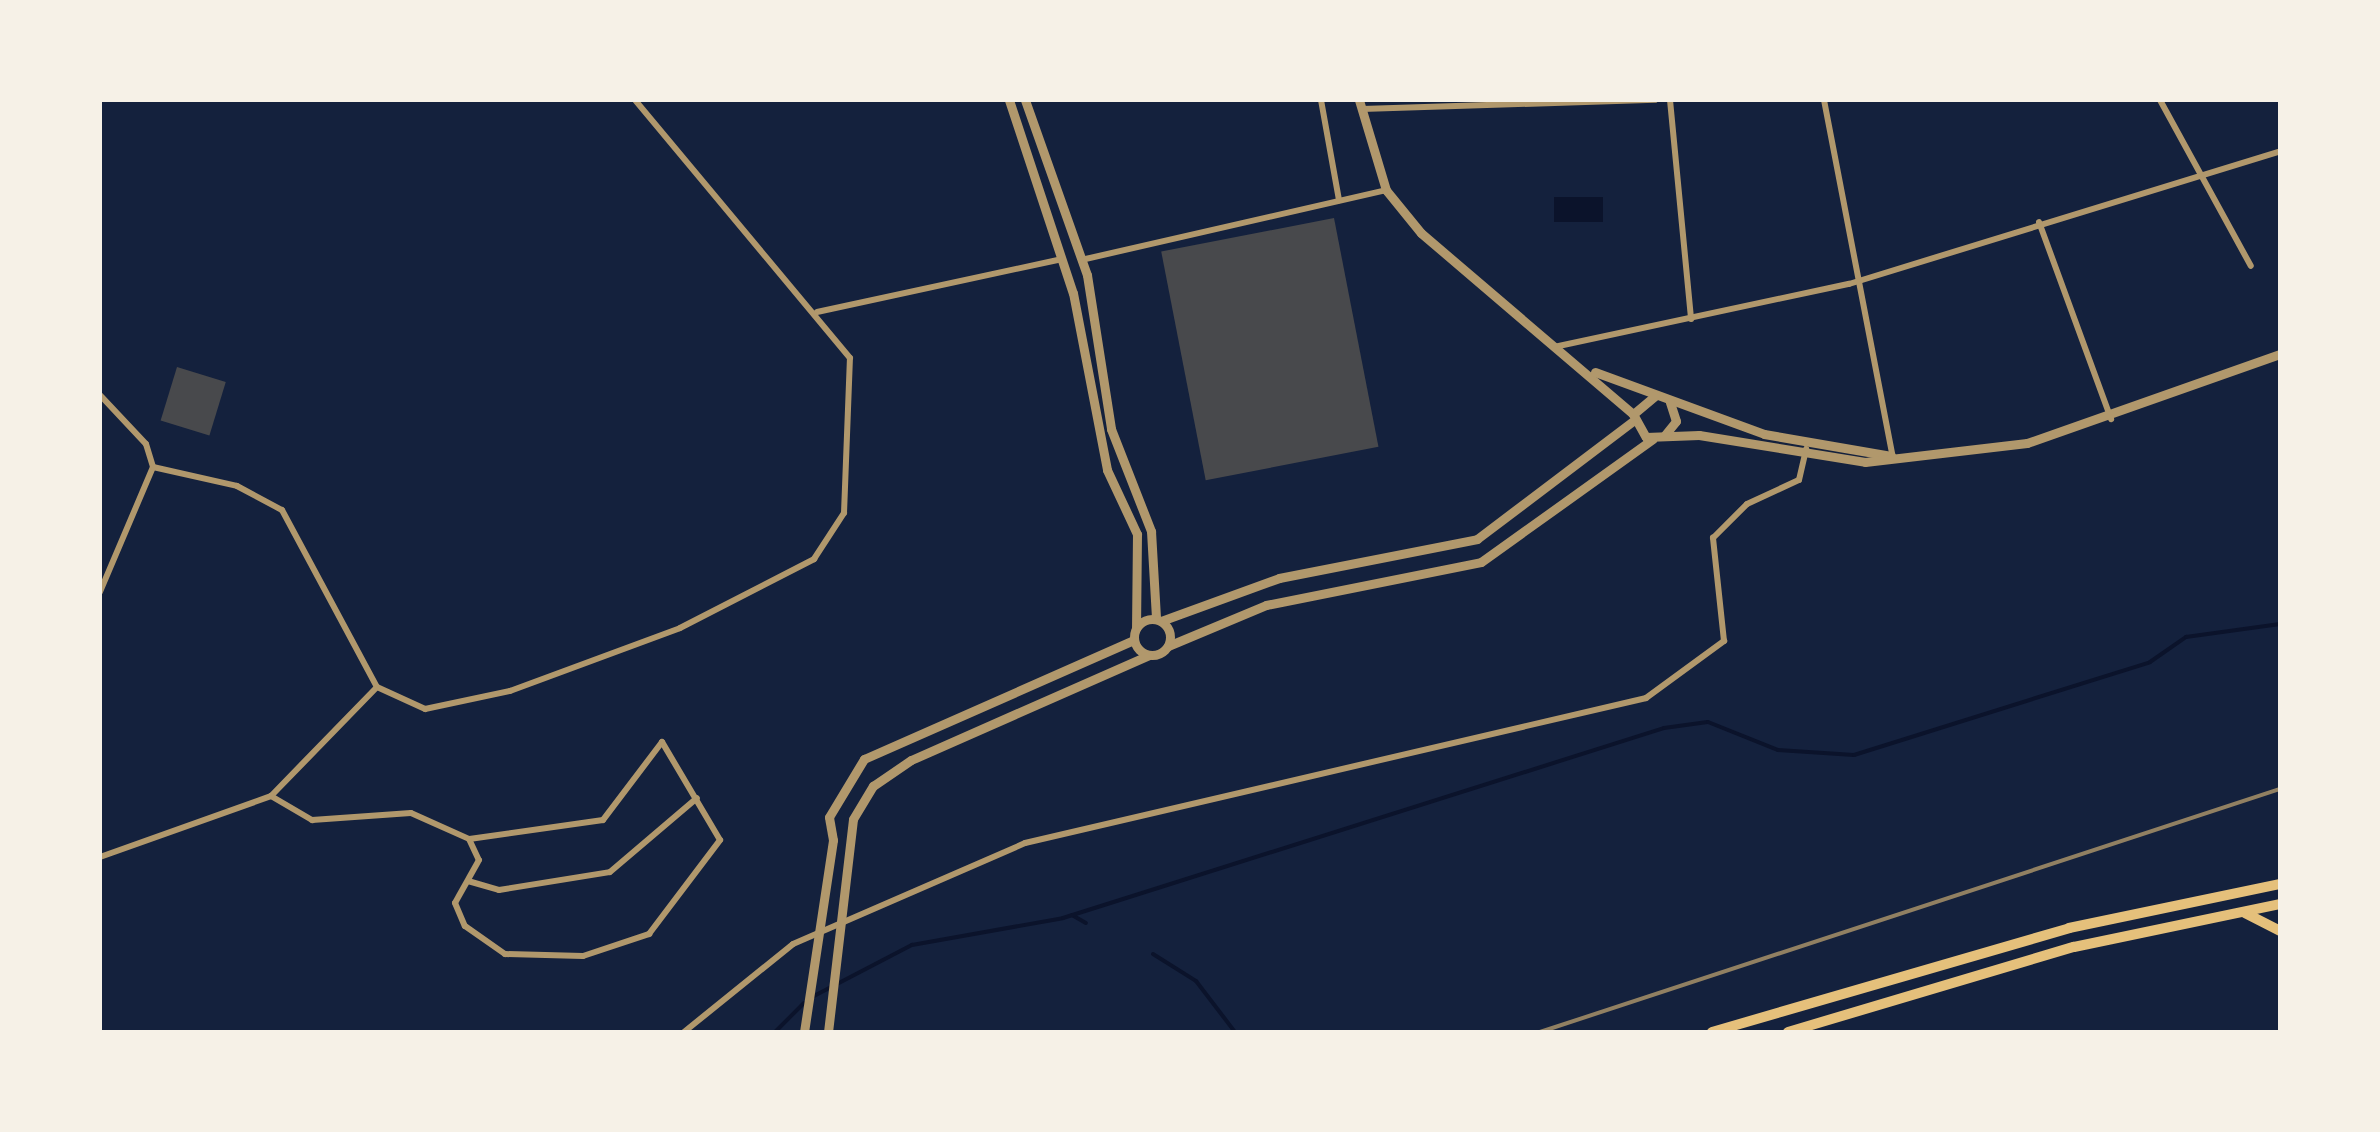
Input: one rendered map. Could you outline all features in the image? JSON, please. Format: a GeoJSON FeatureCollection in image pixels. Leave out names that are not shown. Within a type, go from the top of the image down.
{"type":"FeatureCollection","features":[{"type":"Feature","properties":{"kind":"main road"},"geometry":{"type":"LineString","coordinates":[[1712,1032],[2069,928],[2280,884]]}},
{"type":"Feature","properties":{"kind":"main road"},"geometry":{"type":"LineString","coordinates":[[1788,1032],[2074,946],[2280,904]]}},
{"type":"Feature","properties":{"kind":"main road"},"geometry":{"type":"LineString","coordinates":[[2234,912],[2280,931]]}},
{"type":"Feature","properties":{"kind":"street"},"geometry":{"type":"LineString","coordinates":[[153,468],[237,486],[282,510],[377,687],[406,705],[440,710],[510,691],[752,597],[814,559],[844,512],[851,384],[844,343],[635,100]]}},
{"type":"Feature","properties":{"kind":"street"},"geometry":{"type":"LineString","coordinates":[[1008,100],[1062,259],[1096,427],[1139,546],[1134,640]]}},
{"type":"Feature","properties":{"kind":"street"},"geometry":{"type":"LineString","coordinates":[[1025,100],[1082,260],[1111,429],[1151,531],[1159,620],[1168,646]]}},
{"type":"Feature","properties":{"kind":"street"},"geometry":{"type":"LineString","coordinates":[[1321,100],[1340,200]]}},
{"type":"Feature","properties":{"kind":"street"},"geometry":{"type":"LineString","coordinates":[[1656,100],[1360,104],[1386,190],[1475,284],[1554,347],[1588,369],[1668,400],[1807,442],[1894,457]]}},
{"type":"Feature","properties":{"kind":"street"},"geometry":{"type":"LineString","coordinates":[[1670,100],[1691,319]]}},
{"type":"Feature","properties":{"kind":"street"},"geometry":{"type":"LineString","coordinates":[[1824,100],[1894,457]]}},
{"type":"Feature","properties":{"kind":"street"},"geometry":{"type":"LineString","coordinates":[[2160,100],[2251,266]]}},
{"type":"Feature","properties":{"kind":"street"},"geometry":{"type":"LineString","coordinates":[[1554,347],[1858,281],[2199,172],[2280,151]]}},
{"type":"Feature","properties":{"kind":"street"},"geometry":{"type":"LineString","coordinates":[[1082,260],[1386,190]]}},
{"type":"Feature","properties":{"kind":"street"},"geometry":{"type":"LineString","coordinates":[[2039,222],[2111,419]]}},
{"type":"Feature","properties":{"kind":"street"},"geometry":{"type":"LineString","coordinates":[[818,312],[1062,259]]}},
{"type":"Feature","properties":{"kind":"street"},"geometry":{"type":"LineString","coordinates":[[1588,369],[1633,418],[1658,438],[1806,456],[1894,457],[2028,443],[2111,419],[2280,354]]}},
{"type":"Feature","properties":{"kind":"street"},"geometry":{"type":"LineString","coordinates":[[100,395],[146,444],[153,468],[100,592]]}},
{"type":"Feature","properties":{"kind":"street"},"geometry":{"type":"LineString","coordinates":[[1136,628],[1278,578],[1477,539],[1633,418],[1656,395]]}},
{"type":"Feature","properties":{"kind":"street"},"geometry":{"type":"LineString","coordinates":[[828,1032],[856,846],[853,819],[890,770],[1266,605],[1481,562],[1658,438],[1676,421],[1668,400]]}},
{"type":"Feature","properties":{"kind":"street"},"geometry":{"type":"LineString","coordinates":[[684,1032],[793,944],[1025,843],[1646,698],[1724,640],[1713,538],[1747,504],[1799,480],[1807,442]]}},
{"type":"Feature","properties":{"kind":"street"},"geometry":{"type":"LineString","coordinates":[[1134,640],[1149,655]]}},
{"type":"Feature","properties":{"kind":"street"},"geometry":{"type":"LineString","coordinates":[[804,1032],[833,840],[828,816],[864,758],[1134,640]]}},
{"type":"Feature","properties":{"kind":"street"},"geometry":{"type":"LineString","coordinates":[[100,857],[270,796],[377,687]]}},
{"type":"Feature","properties":{"kind":"street"},"geometry":{"type":"LineString","coordinates":[[270,796],[312,820],[411,813],[469,839],[602,820],[662,742],[720,840],[649,934],[617,948],[538,959],[505,954],[465,926],[456,904],[480,860],[469,839]]}},
{"type":"Feature","properties":{"kind":"street"},"geometry":{"type":"LineString","coordinates":[[468,881],[499,890],[610,872],[697,798]]}},
{"type":"Feature","properties":{"kind":"water"},"geometry":{"type":"Polygon","coordinates":[[[1554,197],[1603,197],[1603,222],[1554,222],[1554,197]]]}},
{"type":"Feature","properties":{"kind":"building"},"geometry":{"type":"Polygon","coordinates":[[[1334,218],[1378,447],[1206,480],[1161,252],[1334,218]]]}},
{"type":"Feature","properties":{"kind":"building"},"geometry":{"type":"Polygon","coordinates":[[[177,367],[226,382],[209,435],[161,421],[177,367]]]}},
{"type":"Feature","properties":{"kind":"waterway"},"geometry":{"type":"LineString","coordinates":[[812,997],[912,945],[1063,918],[1664,728],[1708,722],[1778,750],[1854,755],[2150,662],[2186,637],[2280,624]]}},
{"type":"Feature","properties":{"kind":"waterway"},"geometry":{"type":"LineString","coordinates":[[1072,915],[1086,923]]}},
{"type":"Feature","properties":{"kind":"waterway"},"geometry":{"type":"LineString","coordinates":[[1153,954],[1196,981],[1235,1032]]}},
{"type":"Feature","properties":{"kind":"waterway"},"geometry":{"type":"LineString","coordinates":[[775,1032],[804,1003]]}},
{"type":"Feature","properties":{"kind":"railway"},"geometry":{"type":"LineString","coordinates":[[1540,1032],[2280,789]]}}]}
